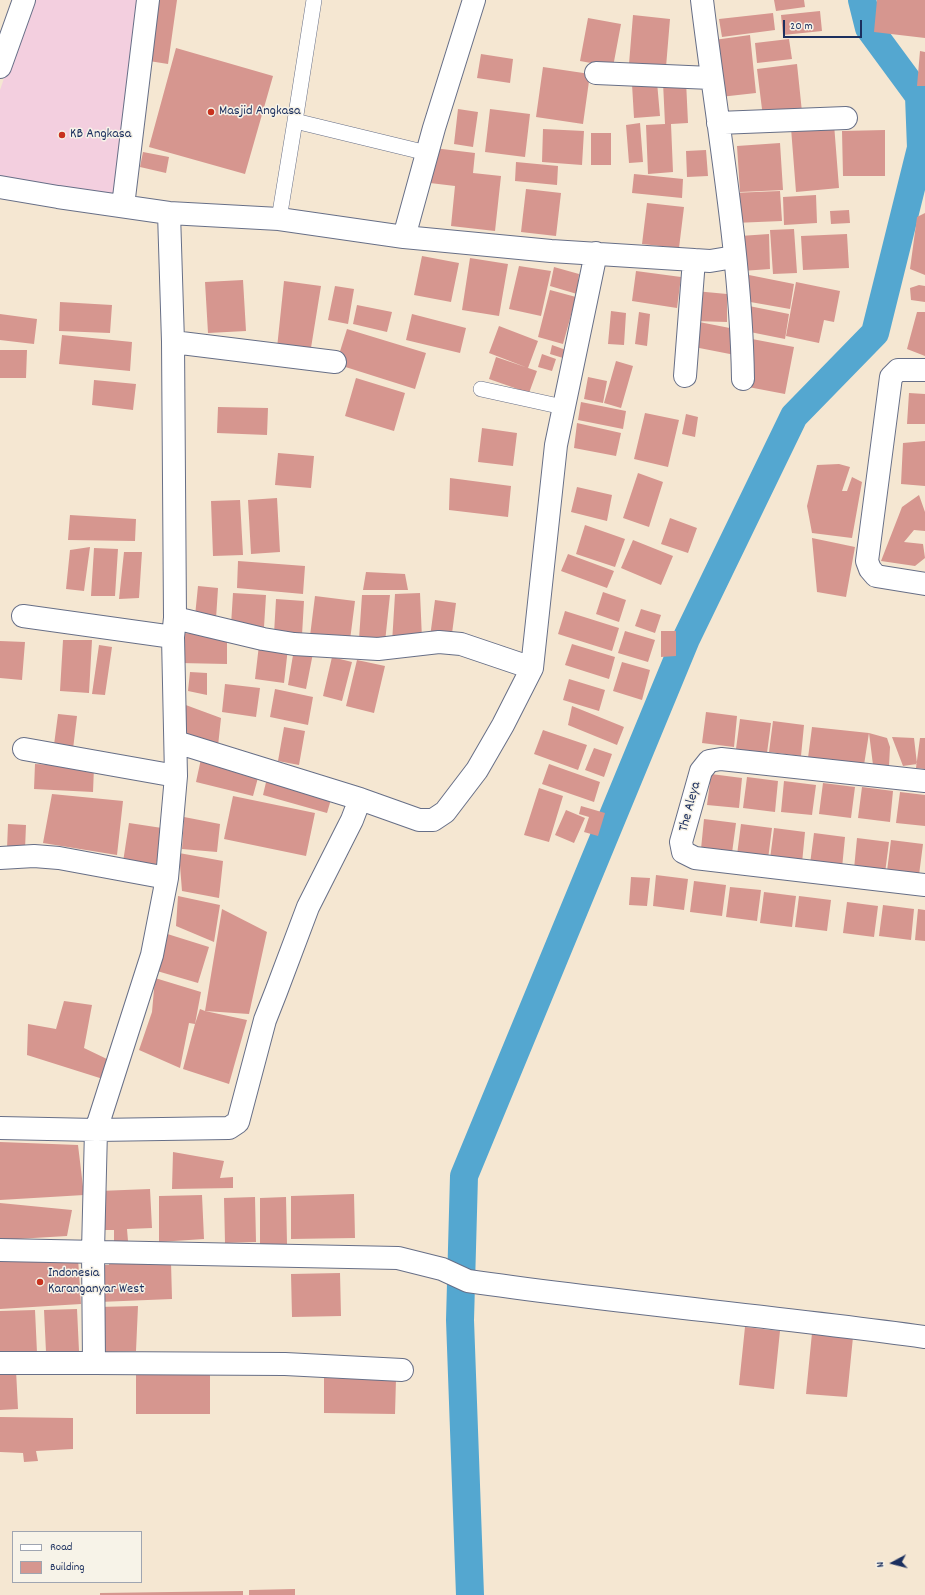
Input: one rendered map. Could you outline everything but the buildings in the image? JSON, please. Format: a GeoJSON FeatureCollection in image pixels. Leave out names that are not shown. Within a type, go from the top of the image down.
{"type":"FeatureCollection","features":[{"type":"Feature","properties":{"kind":"street"},"geometry":{"type":"LineString","coordinates":[[0,68],[24,0]]}},
{"type":"Feature","properties":{"kind":"street"},"geometry":{"type":"LineString","coordinates":[[123,206],[148,0]]}},
{"type":"Feature","properties":{"kind":"street"},"geometry":{"type":"LineString","coordinates":[[404,237],[426,153],[474,0]]}},
{"type":"Feature","properties":{"kind":"street"},"geometry":{"type":"LineString","coordinates":[[702,0],[711,78],[731,221],[742,333],[743,379]]}},
{"type":"Feature","properties":{"kind":"street"},"geometry":{"type":"LineString","coordinates":[[596,73],[711,78]]}},
{"type":"Feature","properties":{"kind":"street"},"geometry":{"type":"LineString","coordinates":[[718,123],[846,118]]}},
{"type":"Feature","properties":{"kind":"street"},"geometry":{"type":"LineString","coordinates":[[0,187],[170,214],[279,219],[404,237],[710,261],[734,257]]}},
{"type":"Feature","properties":{"kind":"street"},"geometry":{"type":"LineString","coordinates":[[94,1363],[93,1252],[96,1130],[152,955],[167,878],[176,776],[173,342],[170,214]]}},
{"type":"Feature","properties":{"kind":"street"},"geometry":{"type":"LineString","coordinates":[[176,742],[360,799],[419,820],[433,820],[445,812],[477,770],[503,725],[532,668],[556,445],[596,253]]}},
{"type":"Feature","properties":{"kind":"street"},"geometry":{"type":"LineString","coordinates":[[685,376],[694,260]]}},
{"type":"Feature","properties":{"kind":"street"},"geometry":{"type":"LineString","coordinates":[[173,342],[335,362]]}},
{"type":"Feature","properties":{"kind":"street"},"geometry":{"type":"LineString","coordinates":[[925,370],[898,370],[891,377],[867,561],[870,570],[876,576],[925,584]]}},
{"type":"Feature","properties":{"kind":"street"},"geometry":{"type":"LineString","coordinates":[[23,616],[174,627],[294,644],[378,649],[439,642],[461,644],[532,668]]}},
{"type":"Feature","properties":{"kind":"street"},"geometry":{"type":"LineString","coordinates":[[24,749],[176,776]]}},
{"type":"Feature","properties":{"kind":"street","name":"The Aleya"},"geometry":{"type":"LineString","coordinates":[[925,781],[722,759],[709,761],[701,771],[681,842],[683,852],[694,858],[925,885]]}},
{"type":"Feature","properties":{"kind":"street"},"geometry":{"type":"LineString","coordinates":[[0,1128],[96,1130],[229,1128],[238,1122],[266,1020],[308,907],[352,820],[360,799]]}},
{"type":"Feature","properties":{"kind":"street"},"geometry":{"type":"LineString","coordinates":[[0,858],[34,856],[59,858],[167,878]]}},
{"type":"Feature","properties":{"kind":"street"},"geometry":{"type":"LineString","coordinates":[[0,1250],[398,1258],[442,1270],[468,1281],[684,1309],[803,1321],[925,1337]]}},
{"type":"Feature","properties":{"kind":"street"},"geometry":{"type":"LineString","coordinates":[[0,1362],[285,1364],[402,1370]]}},
{"type":"Feature","properties":{"kind":"lane"},"geometry":{"type":"LineString","coordinates":[[279,219],[314,0]]}},
{"type":"Feature","properties":{"kind":"lane"},"geometry":{"type":"LineString","coordinates":[[295,121],[426,153]]}},
{"type":"Feature","properties":{"kind":"lane"},"geometry":{"type":"LineString","coordinates":[[481,389],[563,407]]}},
{"type":"Feature","properties":{"kind":"shaded area","name":"KB Angkasa"},"geometry":{"type":"Polygon","coordinates":[[[31,0],[141,0],[117,197],[0,181],[0,90],[31,0]]]}},
{"type":"Feature","properties":{"kind":"waterway"},"geometry":{"type":"LineString","coordinates":[[470,1595],[460,1320],[464,1176],[686,639],[794,416],[875,333],[921,148],[919,96],[869,28],[862,0]]}},
{"type":"Feature","properties":{"kind":"place","name":"Masjid Angkasa"},"geometry":{"type":"Point","coordinates":[211,112]}},
{"type":"Feature","properties":{"kind":"place","name":"KB Angkasa"},"geometry":{"type":"Point","coordinates":[62,135]}},
{"type":"Feature","properties":{"kind":"place","name":"Indonesia Karanganyar West"},"geometry":{"type":"Point","coordinates":[40,1282]}}]}
